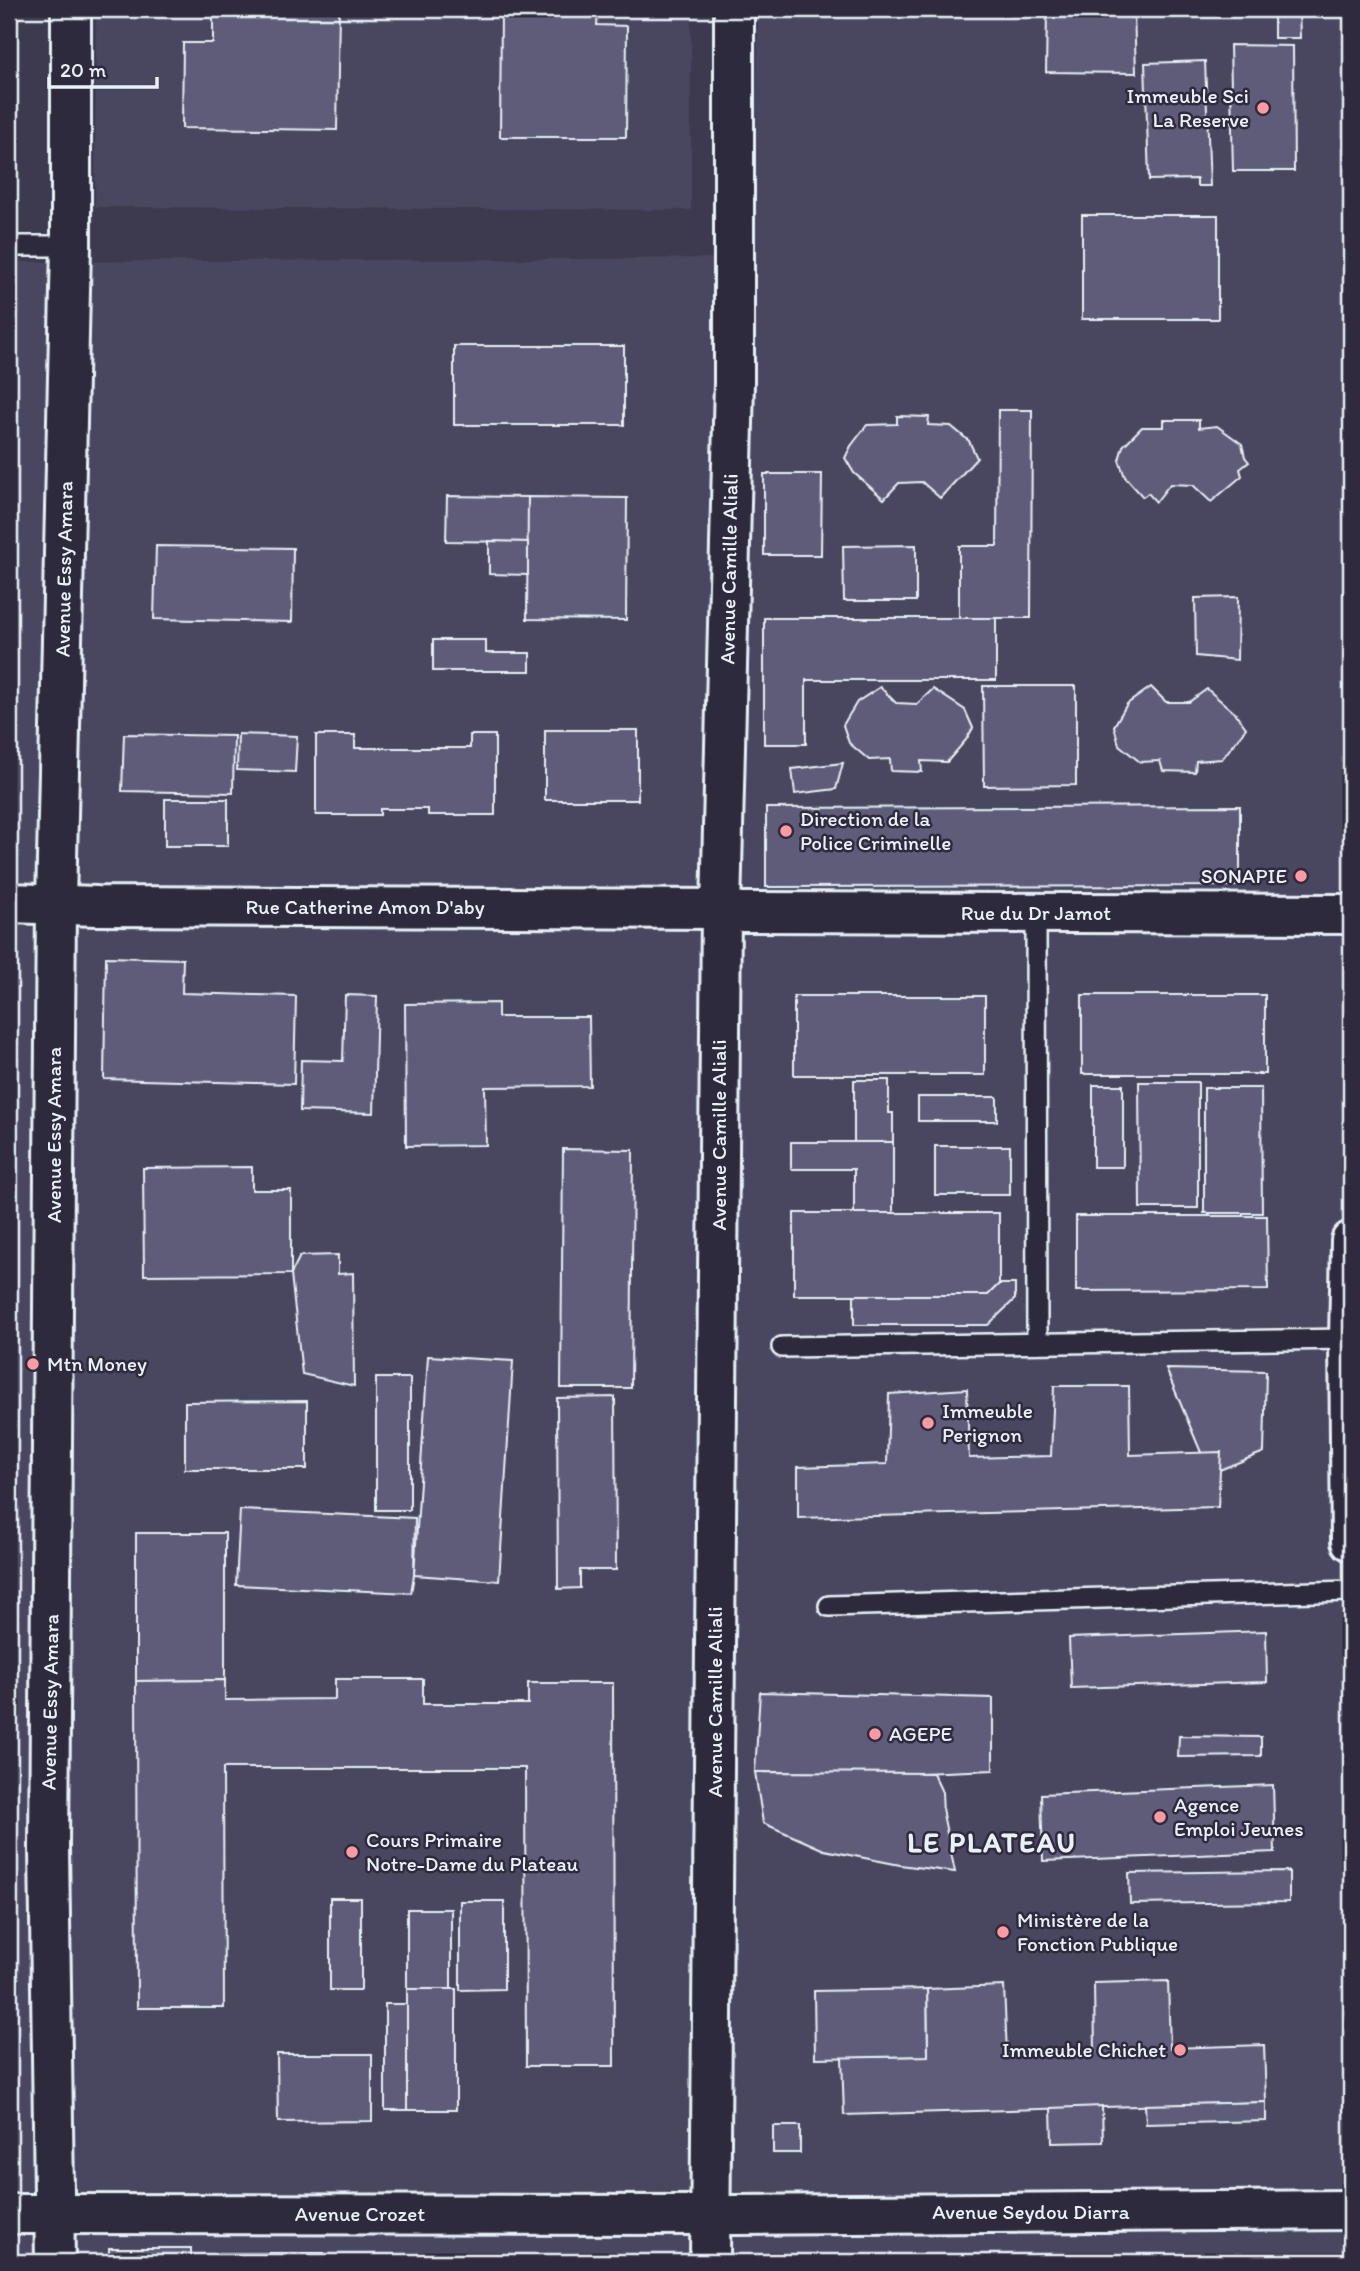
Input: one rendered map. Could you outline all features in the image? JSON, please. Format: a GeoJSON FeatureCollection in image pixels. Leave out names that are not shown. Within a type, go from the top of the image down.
{"type":"FeatureCollection","features":[{"type":"Feature","properties":{"kind":"street","name":"Avenue Essy Amara"},"geometry":{"type":"LineString","coordinates":[[55,2262],[49,1836],[56,903],[71,246],[71,9]]}},
{"type":"Feature","properties":{"kind":"street","name":"Avenue Camille Aliali"},"geometry":{"type":"LineString","coordinates":[[710,2262],[721,909],[734,382],[734,9]]}},
{"type":"Feature","properties":{"kind":"street","name":"Rue Catherine Amon D'aby"},"geometry":{"type":"LineString","coordinates":[[9,903],[111,906],[721,909]]}},
{"type":"Feature","properties":{"kind":"street","name":"Rue du Dr Jamot"},"geometry":{"type":"LineString","coordinates":[[721,909],[743,912],[1351,914]]}},
{"type":"Feature","properties":{"kind":"street"},"geometry":{"type":"LineString","coordinates":[[1351,1241],[1351,1541]]}},
{"type":"Feature","properties":{"kind":"street","name":"Avenue Seydou Diarra"},"geometry":{"type":"LineString","coordinates":[[711,2215],[1351,2210]]}},
{"type":"Feature","properties":{"kind":"street","name":"Avenue Crozet"},"geometry":{"type":"LineString","coordinates":[[9,2214],[711,2215]]}},
{"type":"Feature","properties":{"kind":"lane"},"geometry":{"type":"LineString","coordinates":[[9,246],[71,246]]}},
{"type":"Feature","properties":{"kind":"lane"},"geometry":{"type":"LineString","coordinates":[[1036,913],[1037,1343]]}},
{"type":"Feature","properties":{"kind":"lane"},"geometry":{"type":"LineString","coordinates":[[782,1347],[1349,1339]]}},
{"type":"Feature","properties":{"kind":"lane"},"geometry":{"type":"LineString","coordinates":[[829,1606],[1351,1591]]}},
{"type":"Feature","properties":{"kind":"shaded area"},"geometry":{"type":"Polygon","coordinates":[[[96,9],[691,9],[691,210],[95,207],[96,9]]]}},
{"type":"Feature","properties":{"kind":"shaded area"},"geometry":{"type":"Polygon","coordinates":[[[758,9],[1351,9],[1351,2262],[9,2262],[9,262],[755,258],[758,9]]]}},
{"type":"Feature","properties":{"kind":"building"},"geometry":{"type":"Polygon","coordinates":[[[213,9],[339,9],[337,130],[182,128],[183,43],[213,43],[213,9]]]}},
{"type":"Feature","properties":{"kind":"building"},"geometry":{"type":"Polygon","coordinates":[[[501,9],[598,9],[597,25],[627,26],[626,137],[500,137],[501,9]]]}},
{"type":"Feature","properties":{"kind":"building"},"geometry":{"type":"Polygon","coordinates":[[[1134,9],[1136,73],[1046,72],[1047,11],[1134,9]]]}},
{"type":"Feature","properties":{"kind":"building"},"geometry":{"type":"Polygon","coordinates":[[[1274,9],[1299,9],[1300,38],[1274,38],[1274,9]]]}},
{"type":"Feature","properties":{"kind":"building","name":"Immeuble Sci La Reserve"},"geometry":{"type":"Polygon","coordinates":[[[1230,45],[1293,46],[1294,171],[1233,171],[1230,45]]]}},
{"type":"Feature","properties":{"kind":"building"},"geometry":{"type":"Polygon","coordinates":[[[1205,61],[1210,186],[1197,186],[1197,179],[1149,180],[1145,63],[1205,61]]]}},
{"type":"Feature","properties":{"kind":"building"},"geometry":{"type":"Polygon","coordinates":[[[1082,215],[1218,215],[1218,319],[1082,319],[1082,215]]]}},
{"type":"Feature","properties":{"kind":"building"},"geometry":{"type":"Polygon","coordinates":[[[454,346],[624,346],[624,425],[454,425],[454,346]]]}},
{"type":"Feature","properties":{"kind":"building"},"geometry":{"type":"Polygon","coordinates":[[[998,410],[1032,410],[1031,618],[959,618],[959,546],[997,546],[998,410]]]}},
{"type":"Feature","properties":{"kind":"building"},"geometry":{"type":"Polygon","coordinates":[[[897,416],[929,417],[928,425],[951,426],[969,441],[977,458],[940,498],[922,482],[899,483],[884,499],[854,473],[845,458],[867,425],[897,424],[897,416]]]}},
{"type":"Feature","properties":{"kind":"building"},"geometry":{"type":"Polygon","coordinates":[[[1164,420],[1199,420],[1199,428],[1217,426],[1242,444],[1249,462],[1240,469],[1242,476],[1211,502],[1193,485],[1170,484],[1156,502],[1148,493],[1143,497],[1125,477],[1119,460],[1123,446],[1142,427],[1164,427],[1164,420]]]}},
{"type":"Feature","properties":{"kind":"building"},"geometry":{"type":"Polygon","coordinates":[[[764,474],[822,474],[821,555],[764,555],[764,474]]]}},
{"type":"Feature","properties":{"kind":"building"},"geometry":{"type":"Polygon","coordinates":[[[447,496],[528,497],[528,542],[446,541],[447,496]]]}},
{"type":"Feature","properties":{"kind":"building"},"geometry":{"type":"Polygon","coordinates":[[[528,497],[627,498],[626,620],[527,619],[528,497]]]}},
{"type":"Feature","properties":{"kind":"building"},"geometry":{"type":"Polygon","coordinates":[[[489,541],[528,542],[528,575],[489,574],[489,541]]]}},
{"type":"Feature","properties":{"kind":"building"},"geometry":{"type":"Polygon","coordinates":[[[916,545],[916,601],[844,601],[843,546],[916,545]]]}},
{"type":"Feature","properties":{"kind":"building"},"geometry":{"type":"Polygon","coordinates":[[[156,546],[293,548],[292,622],[154,619],[156,546]]]}},
{"type":"Feature","properties":{"kind":"building"},"geometry":{"type":"Polygon","coordinates":[[[1238,597],[1237,660],[1196,656],[1195,598],[1238,597]]]}},
{"type":"Feature","properties":{"kind":"building"},"geometry":{"type":"Polygon","coordinates":[[[764,618],[996,618],[996,680],[806,680],[806,744],[764,744],[764,618]]]}},
{"type":"Feature","properties":{"kind":"building"},"geometry":{"type":"Polygon","coordinates":[[[433,640],[486,640],[486,653],[530,653],[530,671],[433,671],[433,640]]]}},
{"type":"Feature","properties":{"kind":"building"},"geometry":{"type":"Polygon","coordinates":[[[983,686],[1076,686],[1076,785],[984,786],[983,686]]]}},
{"type":"Feature","properties":{"kind":"building"},"geometry":{"type":"Polygon","coordinates":[[[880,687],[896,703],[917,704],[933,689],[965,710],[973,728],[947,762],[921,761],[922,772],[891,771],[890,759],[869,760],[849,743],[843,725],[857,702],[880,687]]]}},
{"type":"Feature","properties":{"kind":"building"},"geometry":{"type":"Polygon","coordinates":[[[1151,687],[1166,702],[1189,702],[1207,689],[1236,714],[1246,728],[1222,759],[1196,761],[1195,772],[1163,771],[1160,761],[1140,762],[1119,745],[1114,726],[1127,704],[1151,687]]]}},
{"type":"Feature","properties":{"kind":"building"},"geometry":{"type":"Polygon","coordinates":[[[545,730],[638,730],[638,800],[545,800],[545,730]]]}},
{"type":"Feature","properties":{"kind":"building"},"geometry":{"type":"Polygon","coordinates":[[[124,734],[234,736],[233,793],[122,791],[124,734]]]}},
{"type":"Feature","properties":{"kind":"building"},"geometry":{"type":"Polygon","coordinates":[[[238,734],[297,736],[295,772],[237,770],[238,734]]]}},
{"type":"Feature","properties":{"kind":"building"},"geometry":{"type":"Polygon","coordinates":[[[316,735],[355,735],[355,748],[470,748],[470,735],[495,735],[495,815],[428,815],[428,809],[380,809],[380,815],[316,815],[316,735]]]}},
{"type":"Feature","properties":{"kind":"building"},"geometry":{"type":"Polygon","coordinates":[[[843,763],[836,789],[795,794],[792,769],[843,763]]]}},
{"type":"Feature","properties":{"kind":"building"},"geometry":{"type":"Polygon","coordinates":[[[165,799],[228,799],[228,846],[165,846],[165,799]]]}},
{"type":"Feature","properties":{"kind":"building"},"geometry":{"type":"Polygon","coordinates":[[[1240,806],[1240,886],[766,887],[766,808],[1240,806]]]}},
{"type":"Feature","properties":{"kind":"building"},"geometry":{"type":"Polygon","coordinates":[[[106,957],[183,959],[182,993],[296,996],[294,1084],[104,1079],[106,957]]]}},
{"type":"Feature","properties":{"kind":"building"},"geometry":{"type":"Polygon","coordinates":[[[345,995],[377,996],[374,1113],[300,1111],[301,1060],[343,1061],[345,995]]]}},
{"type":"Feature","properties":{"kind":"building"},"geometry":{"type":"Polygon","coordinates":[[[1082,995],[1265,995],[1265,1074],[1082,1074],[1082,995]]]}},
{"type":"Feature","properties":{"kind":"building"},"geometry":{"type":"Polygon","coordinates":[[[794,996],[985,996],[985,1075],[794,1075],[794,996]]]}},
{"type":"Feature","properties":{"kind":"building"},"geometry":{"type":"Polygon","coordinates":[[[498,1003],[498,1017],[589,1017],[590,1086],[485,1087],[486,1145],[406,1146],[405,1004],[498,1003]]]}},
{"type":"Feature","properties":{"kind":"building"},"geometry":{"type":"Polygon","coordinates":[[[854,1080],[889,1080],[889,1113],[893,1113],[893,1142],[854,1142],[854,1080]]]}},
{"type":"Feature","properties":{"kind":"building"},"geometry":{"type":"Polygon","coordinates":[[[1139,1082],[1198,1082],[1198,1208],[1140,1208],[1139,1082]]]}},
{"type":"Feature","properties":{"kind":"building"},"geometry":{"type":"Polygon","coordinates":[[[1093,1085],[1123,1085],[1123,1167],[1093,1167],[1093,1085]]]}},
{"type":"Feature","properties":{"kind":"building"},"geometry":{"type":"Polygon","coordinates":[[[1204,1088],[1261,1088],[1262,1213],[1204,1213],[1204,1088]]]}},
{"type":"Feature","properties":{"kind":"building"},"geometry":{"type":"Polygon","coordinates":[[[918,1097],[997,1097],[997,1121],[918,1121],[918,1097]]]}},
{"type":"Feature","properties":{"kind":"building"},"geometry":{"type":"Polygon","coordinates":[[[791,1142],[893,1142],[893,1213],[854,1213],[854,1169],[791,1169],[791,1142]]]}},
{"type":"Feature","properties":{"kind":"building"},"geometry":{"type":"Polygon","coordinates":[[[935,1146],[1010,1146],[1010,1195],[935,1195],[935,1146]]]}},
{"type":"Feature","properties":{"kind":"building"},"geometry":{"type":"Polygon","coordinates":[[[563,1149],[633,1150],[631,1388],[561,1388],[563,1149]]]}},
{"type":"Feature","properties":{"kind":"building"},"geometry":{"type":"Polygon","coordinates":[[[252,1167],[252,1190],[291,1190],[291,1274],[144,1275],[143,1168],[252,1167]]]}},
{"type":"Feature","properties":{"kind":"building"},"geometry":{"type":"Polygon","coordinates":[[[794,1213],[999,1213],[999,1284],[988,1295],[794,1295],[794,1213]]]}},
{"type":"Feature","properties":{"kind":"building"},"geometry":{"type":"Polygon","coordinates":[[[1076,1216],[1267,1216],[1268,1290],[1076,1291],[1076,1216]]]}},
{"type":"Feature","properties":{"kind":"building"},"geometry":{"type":"Polygon","coordinates":[[[338,1255],[338,1274],[353,1273],[354,1386],[302,1374],[291,1274],[300,1256],[338,1255]]]}},
{"type":"Feature","properties":{"kind":"building"},"geometry":{"type":"Polygon","coordinates":[[[999,1284],[1015,1284],[1015,1299],[988,1325],[854,1325],[854,1295],[988,1295],[999,1284]]]}},
{"type":"Feature","properties":{"kind":"building"},"geometry":{"type":"Polygon","coordinates":[[[428,1356],[513,1361],[499,1581],[414,1575],[428,1356]]]}},
{"type":"Feature","properties":{"kind":"building"},"geometry":{"type":"Polygon","coordinates":[[[1166,1369],[1266,1371],[1264,1452],[1210,1474],[1166,1369]]]}},
{"type":"Feature","properties":{"kind":"building"},"geometry":{"type":"Polygon","coordinates":[[[376,1378],[410,1378],[410,1510],[376,1510],[376,1378]]]}},
{"type":"Feature","properties":{"kind":"building","name":"Immeuble Perignon"},"geometry":{"type":"Polygon","coordinates":[[[1054,1386],[1129,1386],[1130,1455],[1221,1452],[1218,1507],[798,1518],[798,1467],[887,1464],[889,1394],[967,1389],[969,1458],[1051,1456],[1054,1386]]]}},
{"type":"Feature","properties":{"kind":"building"},"geometry":{"type":"Polygon","coordinates":[[[615,1397],[616,1570],[580,1570],[580,1588],[558,1589],[557,1398],[615,1397]]]}},
{"type":"Feature","properties":{"kind":"building"},"geometry":{"type":"Polygon","coordinates":[[[307,1401],[307,1469],[185,1469],[185,1402],[307,1401]]]}},
{"type":"Feature","properties":{"kind":"building"},"geometry":{"type":"Polygon","coordinates":[[[240,1510],[415,1518],[411,1593],[236,1585],[240,1510]]]}},
{"type":"Feature","properties":{"kind":"building"},"geometry":{"type":"Polygon","coordinates":[[[136,1533],[225,1533],[225,1680],[136,1681],[136,1533]]]}},
{"type":"Feature","properties":{"kind":"building"},"geometry":{"type":"Polygon","coordinates":[[[1266,1631],[1267,1682],[1071,1688],[1069,1638],[1266,1631]]]}},
{"type":"Feature","properties":{"kind":"building"},"geometry":{"type":"Polygon","coordinates":[[[335,1679],[423,1679],[423,1704],[528,1704],[528,1683],[613,1683],[614,2066],[526,2066],[525,1768],[223,1768],[224,2008],[137,2008],[136,1681],[225,1680],[225,1700],[335,1699],[335,1679]]]}},
{"type":"Feature","properties":{"kind":"building","name":"AGEPE"},"geometry":{"type":"Polygon","coordinates":[[[760,1692],[993,1698],[993,1770],[896,1774],[755,1772],[760,1692]]]}},
{"type":"Feature","properties":{"kind":"building"},"geometry":{"type":"Polygon","coordinates":[[[1179,1736],[1261,1737],[1261,1756],[1178,1757],[1179,1736]]]}},
{"type":"Feature","properties":{"kind":"building"},"geometry":{"type":"Polygon","coordinates":[[[755,1772],[933,1773],[942,1792],[943,1814],[955,1872],[900,1865],[824,1850],[763,1823],[755,1772]]]}},
{"type":"Feature","properties":{"kind":"building"},"geometry":{"type":"Polygon","coordinates":[[[1273,1785],[1275,1852],[1043,1861],[1041,1794],[1273,1785]]]}},
{"type":"Feature","properties":{"kind":"building"},"geometry":{"type":"Polygon","coordinates":[[[1289,1871],[1289,1902],[1130,1904],[1129,1873],[1289,1871]]]}},
{"type":"Feature","properties":{"kind":"building"},"geometry":{"type":"Polygon","coordinates":[[[330,1898],[361,1898],[361,1990],[330,1990],[330,1898]]]}},
{"type":"Feature","properties":{"kind":"building"},"geometry":{"type":"Polygon","coordinates":[[[460,1901],[504,1901],[504,1989],[460,1990],[460,1901]]]}},
{"type":"Feature","properties":{"kind":"building"},"geometry":{"type":"Polygon","coordinates":[[[407,1909],[451,1909],[451,1989],[407,1989],[407,1909]]]}},
{"type":"Feature","properties":{"kind":"building","name":"Immeuble Chichet"},"geometry":{"type":"Polygon","coordinates":[[[1168,1981],[1170,2048],[1264,2045],[1266,2102],[844,2115],[842,2057],[928,2056],[927,1989],[1004,1986],[1007,2054],[1095,2052],[1094,1983],[1168,1981]]]}},
{"type":"Feature","properties":{"kind":"building"},"geometry":{"type":"Polygon","coordinates":[[[407,1989],[456,1989],[456,2110],[407,2110],[407,1989]]]}},
{"type":"Feature","properties":{"kind":"building"},"geometry":{"type":"Polygon","coordinates":[[[927,1989],[928,2056],[815,2058],[814,1991],[927,1989]]]}},
{"type":"Feature","properties":{"kind":"building"},"geometry":{"type":"Polygon","coordinates":[[[385,2004],[407,2004],[407,2110],[385,2110],[385,2004]]]}},
{"type":"Feature","properties":{"kind":"building"},"geometry":{"type":"Polygon","coordinates":[[[277,2054],[372,2054],[372,2121],[278,2122],[277,2054]]]}},
{"type":"Feature","properties":{"kind":"building"},"geometry":{"type":"Polygon","coordinates":[[[1266,2102],[1266,2121],[1146,2124],[1145,2105],[1266,2102]]]}},
{"type":"Feature","properties":{"kind":"building"},"geometry":{"type":"Polygon","coordinates":[[[1102,2106],[1103,2142],[1052,2143],[1051,2108],[1102,2106]]]}},
{"type":"Feature","properties":{"kind":"building"},"geometry":{"type":"Polygon","coordinates":[[[773,2126],[800,2126],[800,2153],[773,2153],[773,2126]]]}},
{"type":"Feature","properties":{"kind":"building"},"geometry":{"type":"Polygon","coordinates":[[[109,2248],[131,2248],[131,2262],[109,2262],[109,2248]]]}},
{"type":"Feature","properties":{"kind":"building"},"geometry":{"type":"Polygon","coordinates":[[[131,2248],[191,2248],[191,2262],[131,2262],[131,2248]]]}},
{"type":"Feature","properties":{"kind":"building"},"geometry":{"type":"Polygon","coordinates":[[[218,2253],[324,2253],[324,2262],[218,2262],[218,2253]]]}},
{"type":"Feature","properties":{"kind":"place","name":"Immeuble Sci La Reserve"},"geometry":{"type":"Point","coordinates":[1263,108]}},
{"type":"Feature","properties":{"kind":"place","name":"Direction de la Police Criminelle"},"geometry":{"type":"Point","coordinates":[786,831]}},
{"type":"Feature","properties":{"kind":"place","name":"SONAPIE"},"geometry":{"type":"Point","coordinates":[1301,876]}},
{"type":"Feature","properties":{"kind":"place","name":"Mtn Money"},"geometry":{"type":"Point","coordinates":[33,1364]}},
{"type":"Feature","properties":{"kind":"place","name":"Immeuble Perignon"},"geometry":{"type":"Point","coordinates":[928,1423]}},
{"type":"Feature","properties":{"kind":"place","name":"AGEPE"},"geometry":{"type":"Point","coordinates":[875,1734]}},
{"type":"Feature","properties":{"kind":"place","name":"Agence Emploi Jeunes"},"geometry":{"type":"Point","coordinates":[1160,1817]}},
{"type":"Feature","properties":{"kind":"place","name":"Cours Primaire Notre-Dame du Plateau"},"geometry":{"type":"Point","coordinates":[352,1852]}},
{"type":"Feature","properties":{"kind":"place","name":"Ministère de la Fonction Publique"},"geometry":{"type":"Point","coordinates":[1003,1932]}},
{"type":"Feature","properties":{"kind":"place","name":"Immeuble Chichet"},"geometry":{"type":"Point","coordinates":[1180,2050]}},
{"type":"Feature","properties":{"kind":"district","name":"LE PLATEAU"},"geometry":{"type":"Point","coordinates":[992,1842]}}]}
